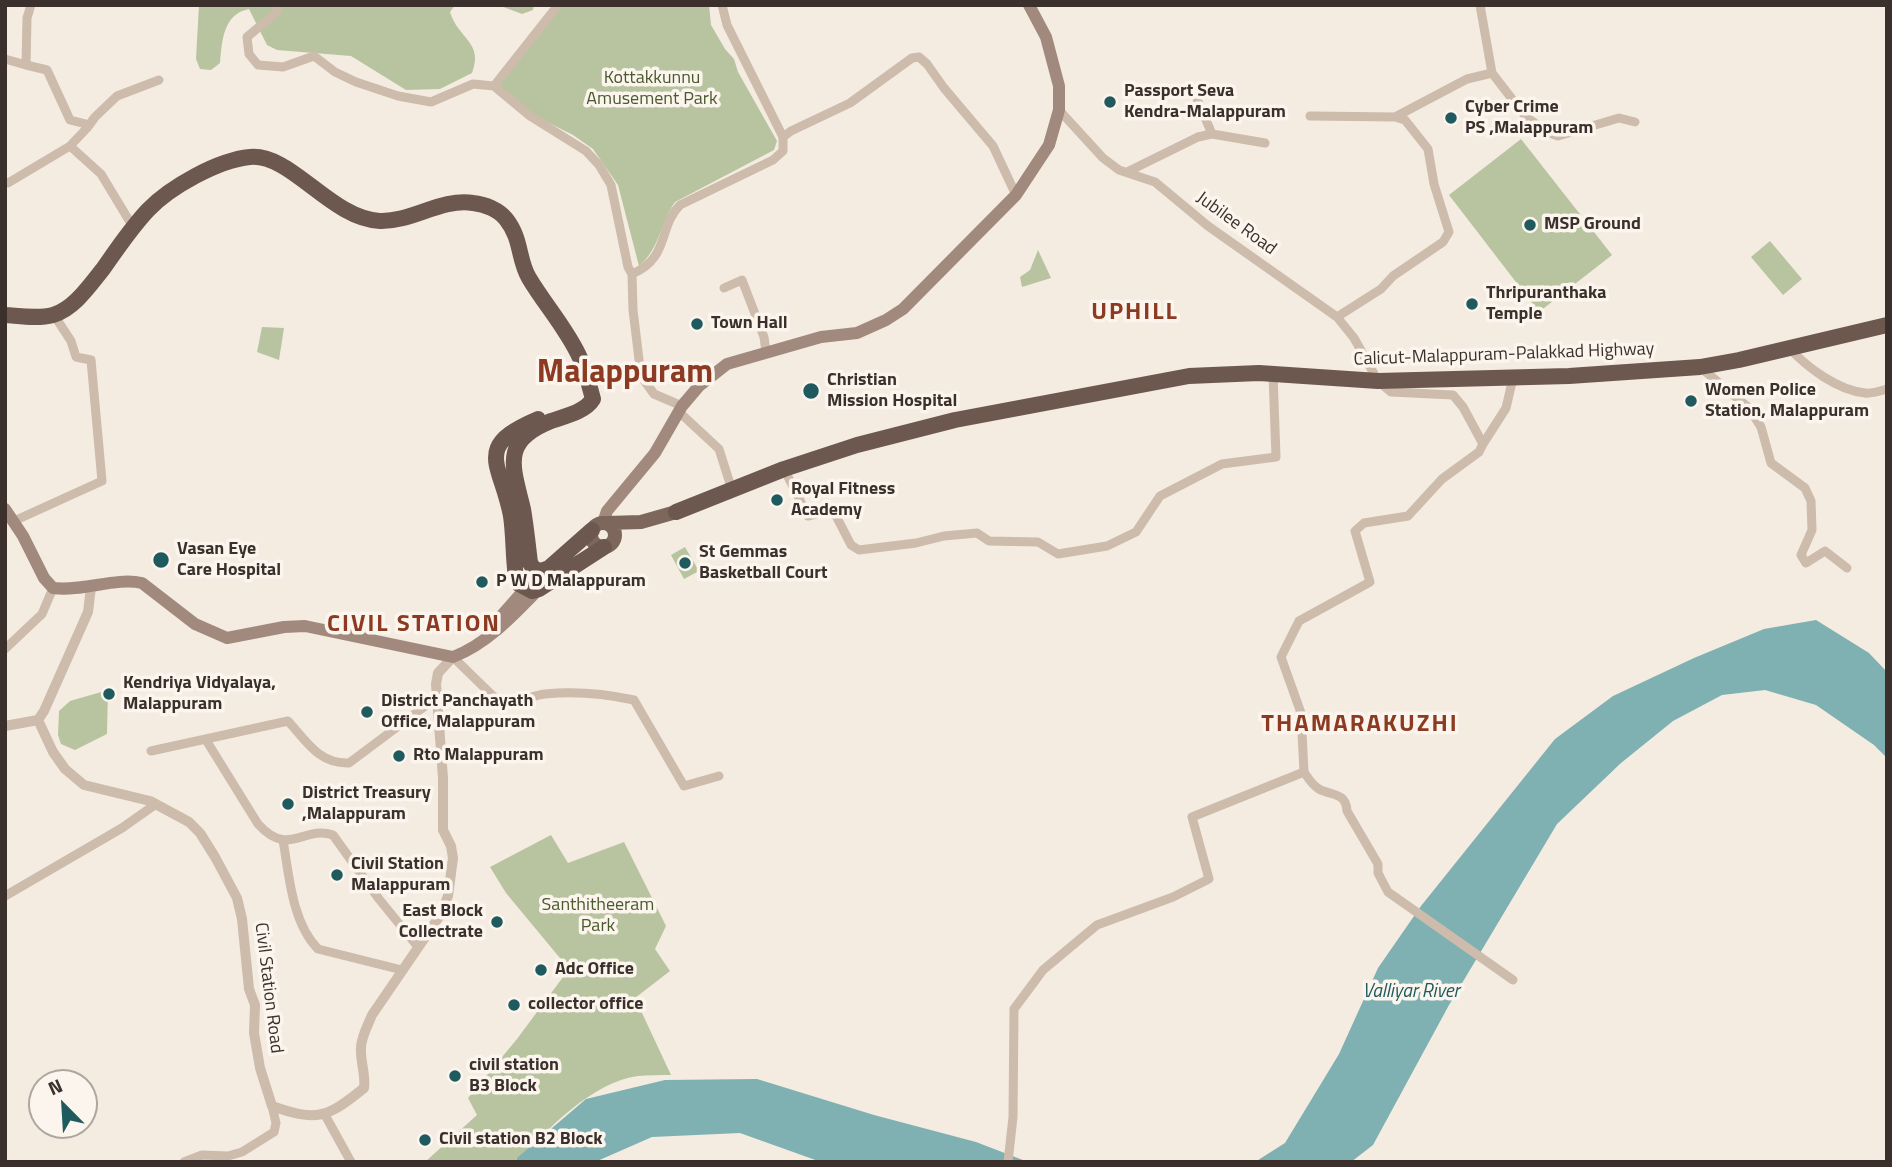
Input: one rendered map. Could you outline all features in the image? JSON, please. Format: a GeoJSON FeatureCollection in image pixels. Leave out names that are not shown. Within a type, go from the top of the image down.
{"type":"FeatureCollection","features":[{"type":"Feature","properties":{"kind":"highway"},"geometry":{"type":"LineString","coordinates":[[5,315],[54,315],[69,306],[88,288],[133,227],[172,190],[230,161],[251,156],[267,158],[292,172],[326,199],[368,219],[398,219],[454,203],[473,203],[488,207],[505,218],[513,230],[527,276],[571,340],[582,361],[593,399],[582,409],[542,425],[517,445],[513,473],[523,512],[530,563],[534,569],[541,571],[549,568],[601,525]]}},
{"type":"Feature","properties":{"kind":"highway","name":"Calicut-Malappuram-Palakkad Highway"},"geometry":{"type":"LineString","coordinates":[[676,512],[784,469],[857,445],[955,420],[1189,376],[1273,374],[1378,382],[1700,367],[1887,325]]}},
{"type":"Feature","properties":{"kind":"highway"},"geometry":{"type":"LineString","coordinates":[[532,589],[519,584],[516,577],[511,516],[497,466],[497,451],[501,439],[514,429],[575,406],[586,399],[590,387]]}},
{"type":"Feature","properties":{"kind":"highway","name":"Calicut-Malappuram-Palakkad Highway"},"geometry":{"type":"LineString","coordinates":[[532,589],[609,544]]}},
{"type":"Feature","properties":{"kind":"main road"},"geometry":{"type":"LineString","coordinates":[[601,525],[615,530],[609,544],[593,542],[607,511],[655,453],[680,408],[699,386],[727,363],[821,337],[857,333],[886,320],[903,309],[1016,195],[1049,145],[1059,110],[1058,76],[1045,37],[1029,5]]}},
{"type":"Feature","properties":{"kind":"main road"},"geometry":{"type":"LineString","coordinates":[[5,509],[52,588],[69,590],[131,580],[142,583],[195,624],[227,638],[284,627],[305,626],[453,657],[470,651],[505,623],[532,589]]}},
{"type":"Feature","properties":{"kind":"main road","name":"Calicut-Malappuram-Palakkad Highway"},"geometry":{"type":"LineString","coordinates":[[601,525],[641,522],[676,512]]}},
{"type":"Feature","properties":{"kind":"main road","name":"Calicut-Malappuram-Palakkad Highway"},"geometry":{"type":"LineString","coordinates":[[609,544],[676,512]]}},
{"type":"Feature","properties":{"kind":"street"},"geometry":{"type":"LineString","coordinates":[[26,65],[27,18],[31,5]]}},
{"type":"Feature","properties":{"kind":"street"},"geometry":{"type":"LineString","coordinates":[[279,5],[277,12],[247,37],[248,54],[258,65],[283,67],[314,56],[335,72],[356,82],[398,96],[431,102],[473,85],[494,86],[530,116],[586,151],[599,165],[611,185],[628,267],[632,274],[633,310],[641,376],[654,394],[680,408],[719,449],[733,490]]}},
{"type":"Feature","properties":{"kind":"street"},"geometry":{"type":"LineString","coordinates":[[494,86],[558,5]]}},
{"type":"Feature","properties":{"kind":"street"},"geometry":{"type":"LineString","coordinates":[[632,274],[649,265],[665,238],[670,214],[680,205],[773,160],[783,151],[783,137],[727,25],[722,5]]}},
{"type":"Feature","properties":{"kind":"street"},"geometry":{"type":"LineString","coordinates":[[1480,5],[1492,73],[1527,117],[1549,133],[1558,136],[1619,118],[1635,122]]}},
{"type":"Feature","properties":{"kind":"street"},"geometry":{"type":"LineString","coordinates":[[783,137],[850,103],[912,58],[919,57],[993,146],[1016,195]]}},
{"type":"Feature","properties":{"kind":"street"},"geometry":{"type":"LineString","coordinates":[[5,59],[47,70],[70,120],[82,122],[87,128]]}},
{"type":"Feature","properties":{"kind":"street"},"geometry":{"type":"LineString","coordinates":[[1395,117],[1467,79],[1492,73]]}},
{"type":"Feature","properties":{"kind":"street"},"geometry":{"type":"LineString","coordinates":[[8,184],[70,146],[117,96],[159,80]]}},
{"type":"Feature","properties":{"kind":"street"},"geometry":{"type":"LineString","coordinates":[[1198,99],[1212,134]]}},
{"type":"Feature","properties":{"kind":"street","name":"Jubilee Road"},"geometry":{"type":"LineString","coordinates":[[1059,110],[1103,158],[1126,172],[1154,182],[1208,226],[1337,317],[1354,338],[1378,382]]}},
{"type":"Feature","properties":{"kind":"street"},"geometry":{"type":"LineString","coordinates":[[1310,116],[1395,117],[1405,120],[1428,149],[1434,184],[1450,232],[1443,242],[1393,276],[1381,289],[1337,317]]}},
{"type":"Feature","properties":{"kind":"street"},"geometry":{"type":"LineString","coordinates":[[1126,172],[1198,137],[1212,134],[1265,143]]}},
{"type":"Feature","properties":{"kind":"street"},"geometry":{"type":"LineString","coordinates":[[70,146],[101,174],[133,227]]}},
{"type":"Feature","properties":{"kind":"street"},"geometry":{"type":"LineString","coordinates":[[724,288],[742,280],[764,337],[766,352]]}},
{"type":"Feature","properties":{"kind":"street"},"geometry":{"type":"LineString","coordinates":[[14,521],[102,481],[91,360],[76,357],[71,341],[54,315]]}},
{"type":"Feature","properties":{"kind":"street"},"geometry":{"type":"LineString","coordinates":[[1789,348],[1802,362],[1835,383],[1866,394],[1887,389]]}},
{"type":"Feature","properties":{"kind":"street"},"geometry":{"type":"LineString","coordinates":[[1700,367],[1749,408],[1761,427],[1771,463],[1805,488],[1811,501],[1812,530],[1801,555],[1806,563],[1825,551],[1847,568]]}},
{"type":"Feature","properties":{"kind":"street"},"geometry":{"type":"LineString","coordinates":[[784,469],[808,516],[833,510],[851,545],[859,550],[977,533],[989,541],[1038,542],[1058,554],[1107,546],[1136,532],[1160,496],[1222,464],[1276,457],[1273,374]]}},
{"type":"Feature","properties":{"kind":"street"},"geometry":{"type":"LineString","coordinates":[[1513,377],[1506,408],[1479,452],[1442,479],[1408,516],[1364,523],[1355,531],[1370,582],[1299,621],[1281,657],[1301,713],[1304,772],[1320,790],[1341,796],[1347,802],[1348,811],[1378,863],[1378,873],[1388,892],[1513,980]]}},
{"type":"Feature","properties":{"kind":"street"},"geometry":{"type":"LineString","coordinates":[[1378,382],[1391,391],[1453,395],[1463,407],[1483,444]]}},
{"type":"Feature","properties":{"kind":"street"},"geometry":{"type":"LineString","coordinates":[[5,726],[38,720],[88,612],[92,587]]}},
{"type":"Feature","properties":{"kind":"street"},"geometry":{"type":"LineString","coordinates":[[5,649],[36,622],[52,588]]}},
{"type":"Feature","properties":{"kind":"street"},"geometry":{"type":"LineString","coordinates":[[271,1106],[312,1116],[325,1115],[363,1088],[365,1082],[361,1045],[372,1015],[441,914],[449,896],[453,858],[451,846],[443,830],[443,778],[436,698],[438,673],[453,657],[496,699],[503,702],[511,703],[542,694],[561,693],[634,700],[684,786],[719,776]]}},
{"type":"Feature","properties":{"kind":"street"},"geometry":{"type":"LineString","coordinates":[[150,751],[288,721],[324,759],[334,763],[349,762],[436,698]]}},
{"type":"Feature","properties":{"kind":"street","name":"Civil Station Road"},"geometry":{"type":"LineString","coordinates":[[38,720],[53,752],[65,769],[84,785],[131,794],[156,804],[189,822],[200,834],[237,898],[242,919],[249,989],[255,1005],[254,1033],[271,1106]]}},
{"type":"Feature","properties":{"kind":"street"},"geometry":{"type":"LineString","coordinates":[[206,740],[258,824],[267,834],[284,840],[323,832],[332,835],[418,947]]}},
{"type":"Feature","properties":{"kind":"street"},"geometry":{"type":"LineString","coordinates":[[1008,1162],[1013,1117],[1014,1009],[1043,970],[1097,925],[1173,897],[1209,879],[1192,817],[1304,772]]}},
{"type":"Feature","properties":{"kind":"street"},"geometry":{"type":"LineString","coordinates":[[5,896],[122,828],[156,804]]}},
{"type":"Feature","properties":{"kind":"street"},"geometry":{"type":"LineString","coordinates":[[284,840],[298,913],[309,939],[318,949],[402,970]]}},
{"type":"Feature","properties":{"kind":"street"},"geometry":{"type":"LineString","coordinates":[[184,1162],[202,1155],[228,1156],[242,1152],[274,1132],[276,1123],[271,1106]]}},
{"type":"Feature","properties":{"kind":"street"},"geometry":{"type":"LineString","coordinates":[[325,1115],[351,1162]]}},
{"type":"Feature","properties":{"kind":"green space"},"geometry":{"type":"Polygon","coordinates":[[[199,5],[455,5],[450,12],[472,47],[475,63],[472,73],[440,89],[406,90],[351,56],[277,50],[267,45],[249,9],[240,12],[229,22],[223,38],[220,63],[211,70],[200,69],[196,59],[199,5]]]}},
{"type":"Feature","properties":{"kind":"green space"},"geometry":{"type":"Polygon","coordinates":[[[498,5],[534,5],[533,10],[522,14],[498,5]]]}},
{"type":"Feature","properties":{"kind":"green space","name":"Kottakkunnu Amusement Park"},"geometry":{"type":"Polygon","coordinates":[[[562,5],[709,5],[711,25],[734,59],[738,72],[777,141],[774,150],[675,202],[651,252],[639,266],[618,185],[593,149],[573,135],[531,114],[496,85],[562,5]]]}},
{"type":"Feature","properties":{"kind":"green space","name":"MSP Ground"},"geometry":{"type":"Polygon","coordinates":[[[1521,139],[1612,255],[1539,312],[1449,195],[1521,139]]]}},
{"type":"Feature","properties":{"kind":"green space"},"geometry":{"type":"Polygon","coordinates":[[[1770,241],[1802,279],[1783,295],[1751,257],[1770,241]]]}},
{"type":"Feature","properties":{"kind":"green space"},"geometry":{"type":"Polygon","coordinates":[[[1038,250],[1051,278],[1022,287],[1020,277],[1030,270],[1038,250]]]}},
{"type":"Feature","properties":{"kind":"green space"},"geometry":{"type":"Polygon","coordinates":[[[262,327],[284,328],[279,360],[257,352],[262,327]]]}},
{"type":"Feature","properties":{"kind":"green space","name":"St Gemmas Basketball Court"},"geometry":{"type":"Polygon","coordinates":[[[685,547],[699,571],[684,579],[671,555],[685,547]]]}},
{"type":"Feature","properties":{"kind":"green space"},"geometry":{"type":"Polygon","coordinates":[[[108,690],[107,734],[75,750],[61,744],[58,735],[59,711],[70,701],[108,690]]]}},
{"type":"Feature","properties":{"kind":"green space","name":"Santhitheeram Park"},"geometry":{"type":"Polygon","coordinates":[[[551,835],[568,863],[624,842],[666,926],[655,949],[670,971],[635,998],[671,1075],[638,1076],[604,1087],[557,1122],[519,1162],[425,1162],[477,1115],[468,1098],[517,1039],[569,969],[506,893],[490,867],[551,835]]]}},
{"type":"Feature","properties":{"kind":"water","name":"Valliyar River"},"geometry":{"type":"Polygon","coordinates":[[[1816,620],[1869,653],[1887,672],[1887,758],[1874,745],[1816,705],[1765,690],[1722,695],[1673,721],[1621,763],[1557,824],[1449,1005],[1373,1145],[1351,1162],[1255,1162],[1285,1143],[1339,1054],[1378,968],[1421,906],[1555,739],[1613,696],[1694,658],[1764,629],[1816,620]]]}},
{"type":"Feature","properties":{"kind":"water"},"geometry":{"type":"Polygon","coordinates":[[[757,1079],[874,1115],[976,1142],[1028,1162],[821,1162],[740,1133],[652,1137],[595,1162],[517,1162],[517,1158],[586,1099],[665,1080],[757,1079]]]}},
{"type":"Feature","properties":{"kind":"place","name":"Passport Seva Kendra-Malappuram"},"geometry":{"type":"Point","coordinates":[1110,102]}},
{"type":"Feature","properties":{"kind":"place","name":"Cyber Crime PS ,Malappuram"},"geometry":{"type":"Point","coordinates":[1451,118]}},
{"type":"Feature","properties":{"kind":"place","name":"MSP Ground"},"geometry":{"type":"Point","coordinates":[1530,225]}},
{"type":"Feature","properties":{"kind":"place","name":"Thripuranthaka Temple"},"geometry":{"type":"Point","coordinates":[1472,304]}},
{"type":"Feature","properties":{"kind":"place","name":"Town Hall"},"geometry":{"type":"Point","coordinates":[697,324]}},
{"type":"Feature","properties":{"kind":"place","name":"Christian Mission Hospital"},"geometry":{"type":"Point","coordinates":[811,391]}},
{"type":"Feature","properties":{"kind":"place","name":"Women Police Station, Malappuram"},"geometry":{"type":"Point","coordinates":[1691,401]}},
{"type":"Feature","properties":{"kind":"place","name":"Royal Fitness Academy"},"geometry":{"type":"Point","coordinates":[777,500]}},
{"type":"Feature","properties":{"kind":"place","name":"Vasan Eye Care Hospital"},"geometry":{"type":"Point","coordinates":[161,560]}},
{"type":"Feature","properties":{"kind":"place","name":"St Gemmas Basketball Court"},"geometry":{"type":"Point","coordinates":[685,563]}},
{"type":"Feature","properties":{"kind":"place","name":"P W D Malappuram"},"geometry":{"type":"Point","coordinates":[482,582]}},
{"type":"Feature","properties":{"kind":"place","name":"Kendriya Vidyalaya, Malappuram"},"geometry":{"type":"Point","coordinates":[109,694]}},
{"type":"Feature","properties":{"kind":"place","name":"District Panchayath Office, Malappuram"},"geometry":{"type":"Point","coordinates":[367,712]}},
{"type":"Feature","properties":{"kind":"place","name":"Rto Malappuram"},"geometry":{"type":"Point","coordinates":[399,756]}},
{"type":"Feature","properties":{"kind":"place","name":"District Treasury ,Malappuram"},"geometry":{"type":"Point","coordinates":[288,804]}},
{"type":"Feature","properties":{"kind":"place","name":"Civil Station Malappuram"},"geometry":{"type":"Point","coordinates":[337,875]}},
{"type":"Feature","properties":{"kind":"place","name":"East Block Collectrate"},"geometry":{"type":"Point","coordinates":[497,922]}},
{"type":"Feature","properties":{"kind":"place","name":"Adc Office"},"geometry":{"type":"Point","coordinates":[541,970]}},
{"type":"Feature","properties":{"kind":"place","name":"collector office"},"geometry":{"type":"Point","coordinates":[514,1005]}},
{"type":"Feature","properties":{"kind":"place","name":"civil station B3 Block"},"geometry":{"type":"Point","coordinates":[455,1076]}},
{"type":"Feature","properties":{"kind":"place","name":"Civil station B2 Block"},"geometry":{"type":"Point","coordinates":[425,1140]}},
{"type":"Feature","properties":{"kind":"district","name":"UPHILL"},"geometry":{"type":"Point","coordinates":[1135,313]}},
{"type":"Feature","properties":{"kind":"district","name":"Malappuram"},"geometry":{"type":"Point","coordinates":[625,374]}},
{"type":"Feature","properties":{"kind":"district","name":"CIVIL STATION"},"geometry":{"type":"Point","coordinates":[414,625]}},
{"type":"Feature","properties":{"kind":"district","name":"THAMARAKUZHI"},"geometry":{"type":"Point","coordinates":[1360,725]}}]}
